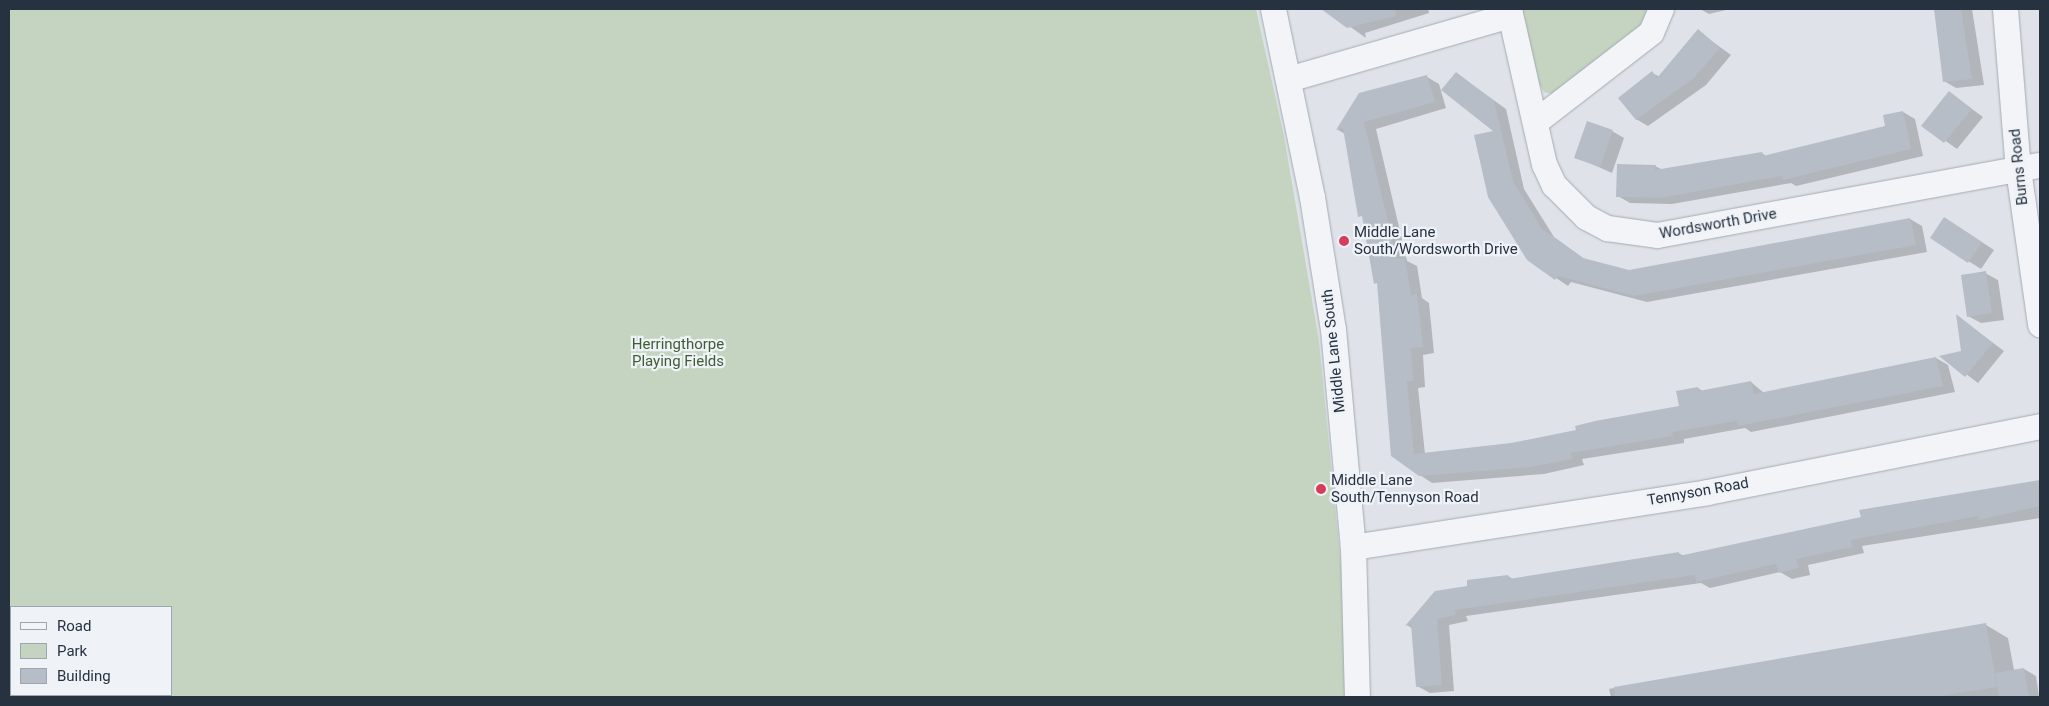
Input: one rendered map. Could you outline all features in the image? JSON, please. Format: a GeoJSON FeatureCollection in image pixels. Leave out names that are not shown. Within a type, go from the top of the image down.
{"type":"FeatureCollection","features":[{"type":"Feature","properties":{"kind":"street","name":"Middle Lane South"},"geometry":{"type":"LineString","coordinates":[[1273,9],[1288,79],[1333,329],[1353,547],[1357,697]]}},
{"type":"Feature","properties":{"kind":"street"},"geometry":{"type":"LineString","coordinates":[[1536,121],[1651,32],[1661,9]]}},
{"type":"Feature","properties":{"kind":"street","name":"Burns Road"},"geometry":{"type":"LineString","coordinates":[[2005,9],[2029,167],[2040,324]]}},
{"type":"Feature","properties":{"kind":"street"},"geometry":{"type":"LineString","coordinates":[[1288,79],[1510,12]]}},
{"type":"Feature","properties":{"kind":"street","name":"Wordsworth Drive"},"geometry":{"type":"LineString","coordinates":[[1510,12],[1536,121],[1544,164],[1569,203],[1607,228],[1631,234],[1666,233],[2029,167]]}},
{"type":"Feature","properties":{"kind":"street","name":"Tennyson Road"},"geometry":{"type":"LineString","coordinates":[[1353,547],[1706,492],[2040,426]]}},
{"type":"Feature","properties":{"kind":"green space","name":"Herringthorpe Playing Fields"},"geometry":{"type":"Polygon","coordinates":[[[9,9],[1256,9],[1284,136],[1319,341],[1342,577],[1347,697],[9,697],[9,9]]]}},
{"type":"Feature","properties":{"kind":"green space"},"geometry":{"type":"Polygon","coordinates":[[[1522,9],[1648,9],[1643,27],[1552,94],[1544,92],[1537,80],[1522,9]]]}},
{"type":"Feature","properties":{"kind":"building"},"geometry":{"type":"Polygon","coordinates":[[[1321,9],[1395,9],[1396,16],[1347,28],[1321,9]]]}},
{"type":"Feature","properties":{"kind":"building"},"geometry":{"type":"Polygon","coordinates":[[[1934,9],[1961,9],[1972,79],[1943,82],[1934,9]]]}},
{"type":"Feature","properties":{"kind":"building"},"geometry":{"type":"Polygon","coordinates":[[[1698,29],[1720,48],[1694,78],[1636,120],[1618,98],[1652,71],[1657,78],[1698,29]]]}},
{"type":"Feature","properties":{"kind":"building"},"geometry":{"type":"Polygon","coordinates":[[[1456,72],[1494,101],[1513,181],[1542,229],[1583,258],[1629,270],[1910,218],[1916,245],[1634,296],[1558,276],[1555,280],[1527,260],[1488,197],[1474,135],[1493,131],[1441,90],[1456,72]]]}},
{"type":"Feature","properties":{"kind":"building"},"geometry":{"type":"Polygon","coordinates":[[[1427,75],[1435,102],[1364,122],[1397,259],[1405,258],[1411,295],[1417,294],[1423,347],[1411,348],[1413,381],[1407,381],[1414,454],[1511,443],[1576,430],[1575,426],[1595,421],[1679,406],[1676,391],[1698,387],[1699,391],[1751,381],[1754,394],[1936,357],[1943,386],[1738,426],[1737,421],[1672,432],[1673,436],[1571,453],[1572,459],[1531,467],[1419,476],[1391,456],[1377,283],[1374,284],[1362,216],[1358,217],[1343,128],[1336,130],[1359,93],[1427,75]]]}},
{"type":"Feature","properties":{"kind":"building"},"geometry":{"type":"Polygon","coordinates":[[[1949,91],[1972,109],[1944,143],[1921,126],[1949,91]]]}},
{"type":"Feature","properties":{"kind":"building"},"geometry":{"type":"Polygon","coordinates":[[[1903,111],[1911,149],[1783,180],[1782,176],[1660,198],[1616,197],[1617,164],[1656,165],[1655,170],[1762,152],[1763,156],[1885,126],[1883,115],[1903,111]]]}},
{"type":"Feature","properties":{"kind":"building"},"geometry":{"type":"Polygon","coordinates":[[[1587,121],[1613,130],[1600,167],[1574,158],[1587,121]]]}},
{"type":"Feature","properties":{"kind":"building"},"geometry":{"type":"Polygon","coordinates":[[[1944,217],[1982,242],[1968,263],[1930,238],[1944,217]]]}},
{"type":"Feature","properties":{"kind":"building"},"geometry":{"type":"Polygon","coordinates":[[[1986,271],[1992,313],[1967,317],[1961,275],[1986,271]]]}},
{"type":"Feature","properties":{"kind":"building"},"geometry":{"type":"Polygon","coordinates":[[[1956,314],[1993,343],[1965,377],[1939,356],[1961,351],[1956,314]]]}},
{"type":"Feature","properties":{"kind":"building"},"geometry":{"type":"Polygon","coordinates":[[[2040,480],[2040,506],[1979,520],[1978,516],[1851,540],[1852,547],[1796,559],[1799,568],[1779,573],[1776,564],[1696,582],[1695,575],[1455,610],[1456,615],[1437,619],[1442,685],[1416,687],[1411,624],[1405,626],[1435,591],[1467,586],[1467,580],[1508,575],[1509,579],[1679,552],[1679,556],[1861,517],[1859,510],[2040,480]]]}},
{"type":"Feature","properties":{"kind":"building"},"geometry":{"type":"Polygon","coordinates":[[[1986,623],[1997,687],[1935,697],[1615,697],[1614,687],[1986,623]]]}},
{"type":"Feature","properties":{"kind":"building"},"geometry":{"type":"Polygon","coordinates":[[[2024,668],[2029,697],[1999,697],[1995,673],[2024,668]]]}},
{"type":"Feature","properties":{"kind":"place","name":"Middle Lane South/Wordsworth Drive"},"geometry":{"type":"Point","coordinates":[1344,241]}},
{"type":"Feature","properties":{"kind":"place","name":"Middle Lane South/Tennyson Road"},"geometry":{"type":"Point","coordinates":[1321,489]}}]}
